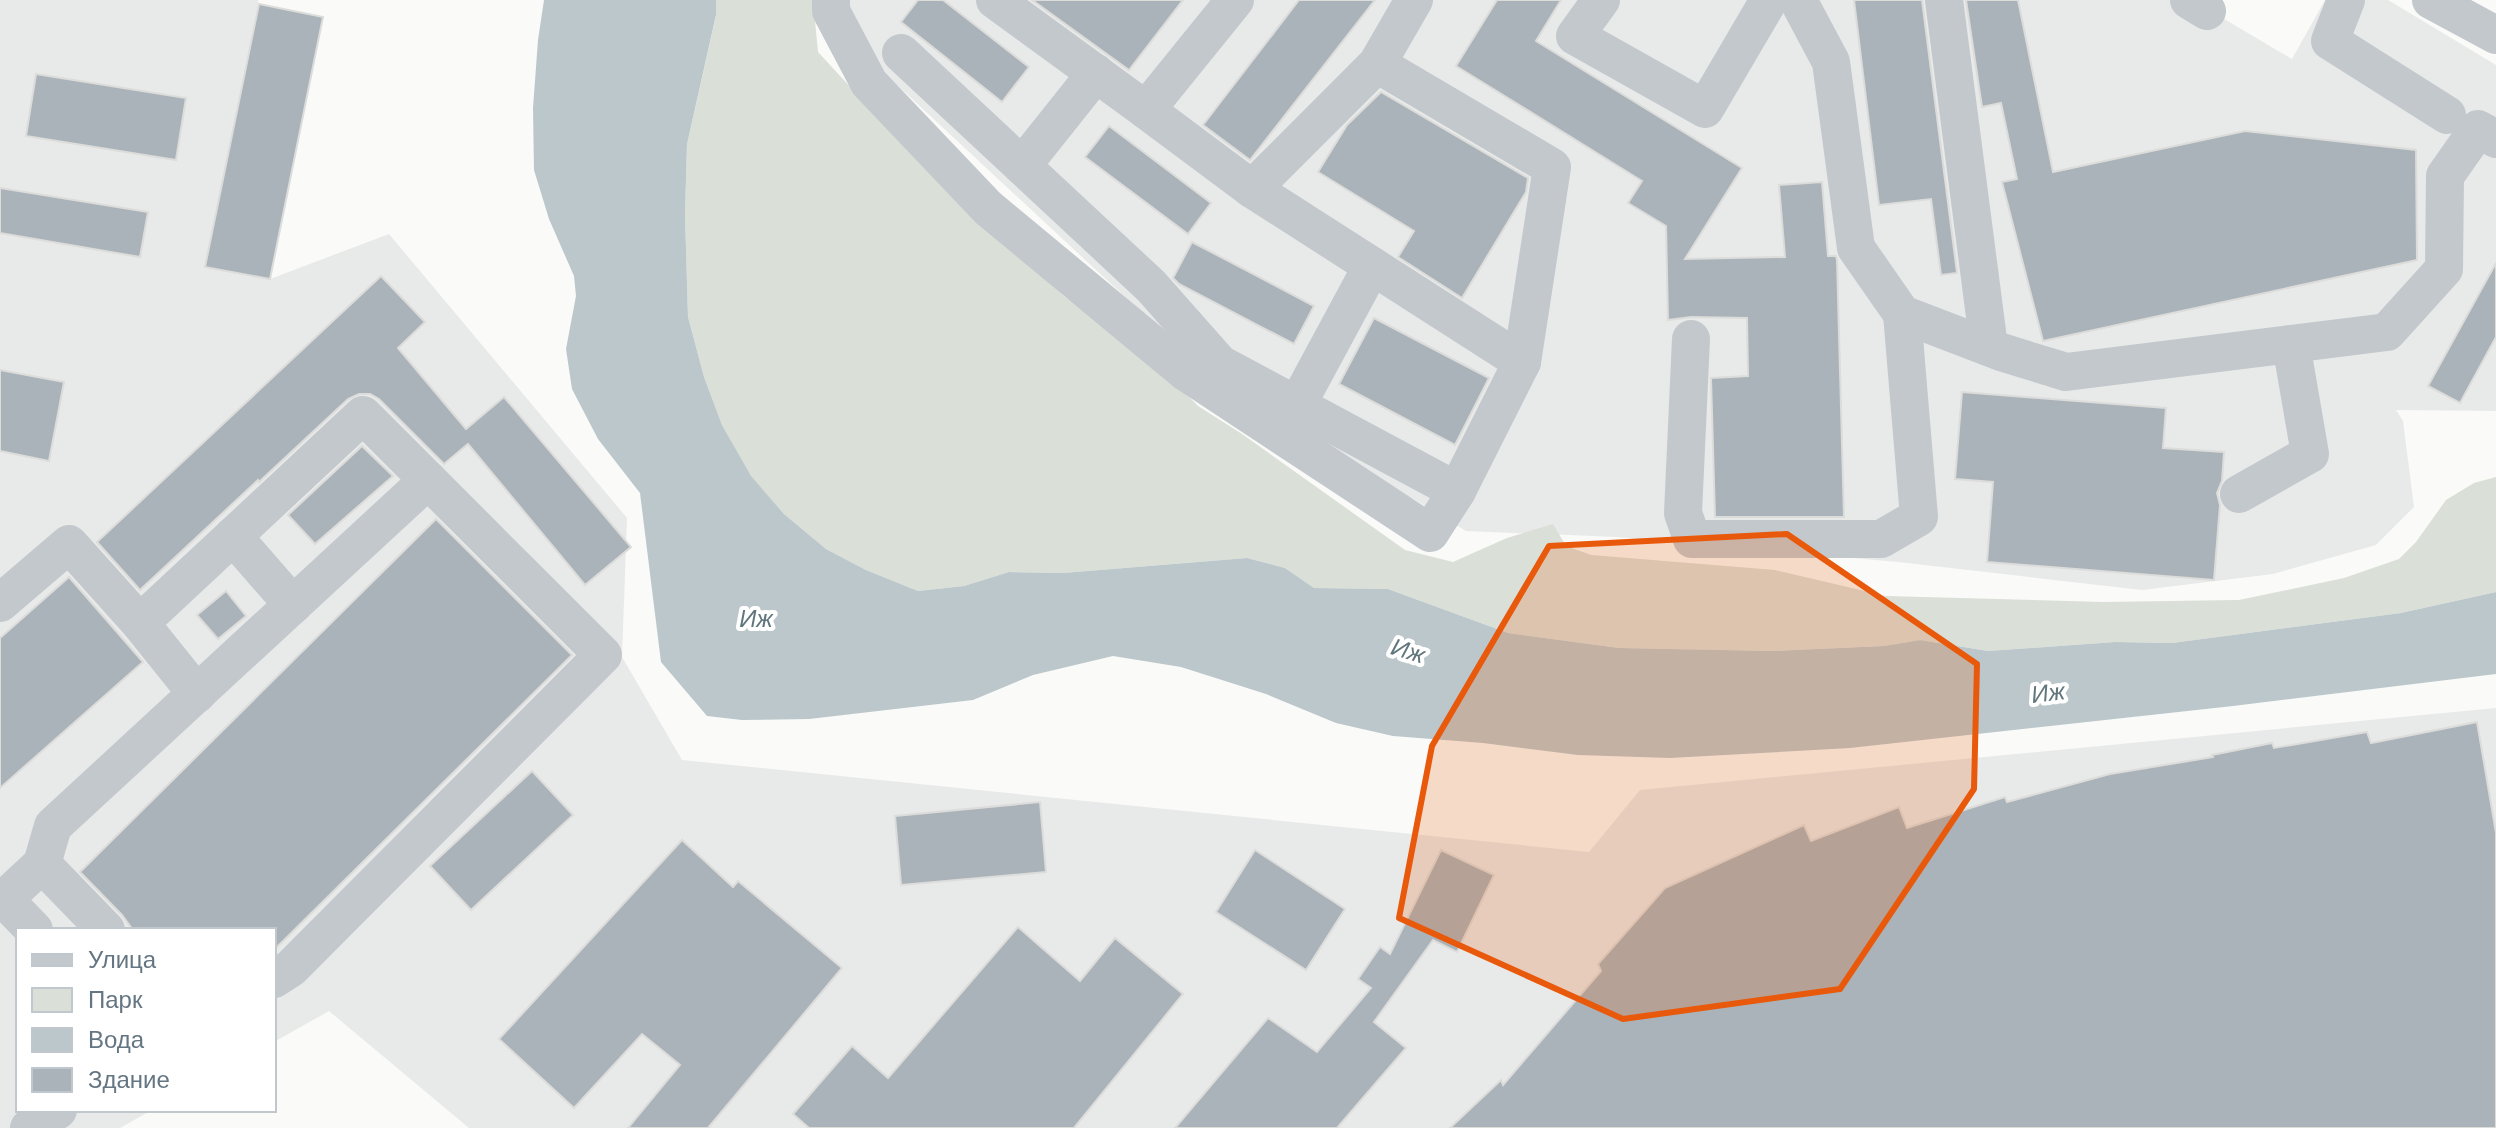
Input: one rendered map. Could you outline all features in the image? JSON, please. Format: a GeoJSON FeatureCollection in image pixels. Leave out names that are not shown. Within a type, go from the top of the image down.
{"type":"FeatureCollection","features":[{"type":"Feature","properties":{"kind":"street"},"geometry":{"type":"LineString","coordinates":[[831,0],[831,11],[869,83],[977,197],[1187,373],[1430,533],[1457,491],[1522,362],[1552,167],[1377,64]]}},
{"type":"Feature","properties":{"kind":"street"},"geometry":{"type":"LineString","coordinates":[[995,0],[1252,189],[1522,362]]}},
{"type":"Feature","properties":{"kind":"street"},"geometry":{"type":"LineString","coordinates":[[1252,189],[1377,64],[1414,0]]}},
{"type":"Feature","properties":{"kind":"street"},"geometry":{"type":"LineString","coordinates":[[1601,0],[1575,36],[1705,109],[1769,0]]}},
{"type":"Feature","properties":{"kind":"street"},"geometry":{"type":"LineString","coordinates":[[1691,339],[1683,513],[1692,539],[1881,539],[1919,517],[1902,314],[1856,248],[1831,62],[1798,0]]}},
{"type":"Feature","properties":{"kind":"street"},"geometry":{"type":"LineString","coordinates":[[1944,0],[1989,347]]}},
{"type":"Feature","properties":{"kind":"street"},"geometry":{"type":"LineString","coordinates":[[2346,0],[2330,41],[2447,115]]}},
{"type":"Feature","properties":{"kind":"street"},"geometry":{"type":"LineString","coordinates":[[2431,0],[2496,35]]}},
{"type":"Feature","properties":{"kind":"street"},"geometry":{"type":"LineString","coordinates":[[1146,110],[1225,3]]}},
{"type":"Feature","properties":{"kind":"street"},"geometry":{"type":"LineString","coordinates":[[901,53],[1151,286],[1220,364],[1457,491]]}},
{"type":"Feature","properties":{"kind":"street"},"geometry":{"type":"LineString","coordinates":[[1022,166],[1096,73]]}},
{"type":"Feature","properties":{"kind":"street"},"geometry":{"type":"LineString","coordinates":[[1902,314],[2066,372],[2387,332],[2444,269],[2445,176],[2478,129],[2496,139]]}},
{"type":"Feature","properties":{"kind":"street"},"geometry":{"type":"LineString","coordinates":[[1297,405],[1372,266]]}},
{"type":"Feature","properties":{"kind":"street"},"geometry":{"type":"LineString","coordinates":[[2239,494],[2310,454],[2291,344]]}},
{"type":"Feature","properties":{"kind":"street"},"geometry":{"type":"LineString","coordinates":[[140,623],[363,415],[603,655],[291,968],[276,978]]}},
{"type":"Feature","properties":{"kind":"street"},"geometry":{"type":"LineString","coordinates":[[32,928],[2,901],[42,864],[53,826],[428,480]]}},
{"type":"Feature","properties":{"kind":"street"},"geometry":{"type":"LineString","coordinates":[[233,536],[293,605]]}},
{"type":"Feature","properties":{"kind":"street"},"geometry":{"type":"LineString","coordinates":[[0,603],[69,544],[140,623],[197,694]]}},
{"type":"Feature","properties":{"kind":"street"},"geometry":{"type":"LineString","coordinates":[[42,864],[104,928]]}},
{"type":"Feature","properties":{"kind":"street"},"geometry":{"type":"LineString","coordinates":[[29,1128],[55,1112]]}},
{"type":"Feature","properties":{"kind":"highlighted area"},"geometry":{"type":"Polygon","coordinates":[[[1787,534],[1977,664],[1974,789],[1840,989],[1623,1019],[1399,918],[1432,746],[1549,546],[1787,534]]]}},
{"type":"Feature","properties":{"kind":"shaded area"},"geometry":{"type":"Polygon","coordinates":[[[0,0],[258,0],[270,279],[389,234],[627,518],[622,657],[682,760],[1589,852],[1640,790],[2496,708],[2496,1128],[469,1128],[329,1011],[276,1041],[276,928],[16,928],[16,1112],[148,1112],[120,1128],[0,1128],[0,0]]]}},
{"type":"Feature","properties":{"kind":"shaded area"},"geometry":{"type":"Polygon","coordinates":[[[840,0],[2192,0],[2292,59],[2325,0],[2388,0],[2496,65],[2496,411],[2396,410],[2403,421],[2414,507],[2376,545],[2273,574],[2142,590],[1898,562],[1617,537],[1466,531],[1209,375],[868,58],[840,0]]]}},
{"type":"Feature","properties":{"kind":"green space"},"geometry":{"type":"Polygon","coordinates":[[[716,0],[813,0],[818,52],[948,193],[1065,297],[1156,363],[1198,406],[1405,550],[1453,562],[1507,538],[1553,524],[1566,546],[1591,555],[1775,570],[1886,596],[2103,602],[2239,600],[2344,578],[2399,559],[2416,542],[2446,500],[2474,483],[2496,477],[2496,592],[2401,613],[2172,643],[2115,642],[1988,651],[1920,640],[1884,646],[1775,651],[1619,648],[1508,633],[1388,589],[1314,588],[1285,568],[1247,558],[1063,573],[1009,572],[964,586],[918,591],[866,570],[826,549],[784,514],[751,477],[722,425],[704,377],[688,317],[685,215],[687,144],[716,16],[716,0]]]}},
{"type":"Feature","properties":{"kind":"water","name":"Иж"},"geometry":{"type":"Polygon","coordinates":[[[544,0],[716,0],[716,15],[687,144],[685,215],[688,317],[704,377],[722,425],[751,476],[784,514],[826,549],[866,570],[918,591],[964,586],[1009,572],[1063,573],[1247,558],[1285,568],[1314,588],[1388,589],[1508,633],[1619,648],[1775,651],[1884,646],[1920,640],[1988,651],[2115,642],[2172,643],[2401,613],[2496,592],[2496,674],[1850,748],[1670,758],[1578,755],[1393,736],[1336,723],[1266,694],[1181,667],[1113,656],[1033,675],[973,700],[809,719],[742,720],[707,716],[661,662],[640,493],[598,439],[572,389],[566,349],[576,296],[574,276],[549,219],[534,170],[533,108],[544,0]]]}},
{"type":"Feature","properties":{"kind":"building"},"geometry":{"type":"Polygon","coordinates":[[[918,0],[943,0],[1029,67],[1002,102],[901,22],[918,0]]]}},
{"type":"Feature","properties":{"kind":"building"},"geometry":{"type":"Polygon","coordinates":[[[1032,0],[1183,0],[1129,70],[1032,0]]]}},
{"type":"Feature","properties":{"kind":"building"},"geometry":{"type":"Polygon","coordinates":[[[1299,0],[1375,0],[1250,160],[1203,125],[1299,0]]]}},
{"type":"Feature","properties":{"kind":"building"},"geometry":{"type":"Polygon","coordinates":[[[1497,0],[1561,0],[1536,41],[1742,168],[1685,259],[1785,257],[1779,185],[1822,182],[1828,256],[1836,256],[1837,260],[1844,517],[1715,517],[1711,378],[1748,376],[1747,318],[1691,317],[1668,320],[1666,226],[1628,203],[1642,181],[1456,66],[1497,0]]]}},
{"type":"Feature","properties":{"kind":"building"},"geometry":{"type":"Polygon","coordinates":[[[1854,0],[1922,0],[1957,273],[1941,275],[1931,199],[1879,205],[1854,0]]]}},
{"type":"Feature","properties":{"kind":"building"},"geometry":{"type":"Polygon","coordinates":[[[1966,0],[2018,0],[2053,172],[2245,131],[2416,150],[2417,260],[2043,341],[2002,182],[2017,179],[2001,103],[1982,107],[1966,0]]]}},
{"type":"Feature","properties":{"kind":"building"},"geometry":{"type":"Polygon","coordinates":[[[259,4],[323,17],[270,279],[205,267],[259,4]]]}},
{"type":"Feature","properties":{"kind":"building"},"geometry":{"type":"Polygon","coordinates":[[[36,74],[186,98],[176,160],[26,136],[36,74]]]}},
{"type":"Feature","properties":{"kind":"building"},"geometry":{"type":"Polygon","coordinates":[[[1381,92],[1528,178],[1526,192],[1462,298],[1398,257],[1414,231],[1318,172],[1347,125],[1381,92]]]}},
{"type":"Feature","properties":{"kind":"building"},"geometry":{"type":"Polygon","coordinates":[[[1109,126],[1211,203],[1188,234],[1085,157],[1109,126]]]}},
{"type":"Feature","properties":{"kind":"building"},"geometry":{"type":"Polygon","coordinates":[[[0,188],[148,212],[140,257],[0,233],[0,188]]]}},
{"type":"Feature","properties":{"kind":"building"},"geometry":{"type":"Polygon","coordinates":[[[1192,242],[1314,306],[1294,344],[1173,278],[1192,242]]]}},
{"type":"Feature","properties":{"kind":"building"},"geometry":{"type":"Polygon","coordinates":[[[2496,263],[2496,337],[2460,403],[2428,386],[2496,263]]]}},
{"type":"Feature","properties":{"kind":"building"},"geometry":{"type":"Polygon","coordinates":[[[381,276],[425,322],[398,348],[466,429],[504,397],[631,547],[585,585],[468,444],[444,464],[379,399],[370,394],[359,394],[348,399],[140,590],[97,542],[381,276]]]}},
{"type":"Feature","properties":{"kind":"building"},"geometry":{"type":"Polygon","coordinates":[[[1374,318],[1489,378],[1455,445],[1339,384],[1374,318]]]}},
{"type":"Feature","properties":{"kind":"building"},"geometry":{"type":"Polygon","coordinates":[[[0,370],[64,382],[49,461],[0,451],[0,370]]]}},
{"type":"Feature","properties":{"kind":"building"},"geometry":{"type":"Polygon","coordinates":[[[1962,392],[2166,408],[2163,448],[2224,452],[2222,481],[2217,493],[2220,505],[2214,580],[1987,562],[1993,482],[1955,479],[1962,392]]]}},
{"type":"Feature","properties":{"kind":"building"},"geometry":{"type":"Polygon","coordinates":[[[362,446],[393,476],[315,544],[288,515],[362,446]]]}},
{"type":"Feature","properties":{"kind":"building"},"geometry":{"type":"Polygon","coordinates":[[[436,519],[572,655],[276,948],[276,928],[132,928],[80,872],[436,519]]]}},
{"type":"Feature","properties":{"kind":"building"},"geometry":{"type":"Polygon","coordinates":[[[69,577],[143,662],[0,788],[0,638],[69,577]]]}},
{"type":"Feature","properties":{"kind":"building"},"geometry":{"type":"Polygon","coordinates":[[[226,591],[246,616],[218,639],[197,615],[226,591]]]}},
{"type":"Feature","properties":{"kind":"building"},"geometry":{"type":"Polygon","coordinates":[[[2477,722],[2496,833],[2496,1128],[1450,1128],[1501,1080],[1503,1085],[1601,971],[1598,964],[1665,888],[1804,825],[1811,841],[1899,807],[1907,828],[2005,797],[2007,802],[2110,774],[2213,757],[2272,743],[2274,748],[2367,732],[2371,743],[2477,722]]]}},
{"type":"Feature","properties":{"kind":"building"},"geometry":{"type":"Polygon","coordinates":[[[532,771],[573,815],[471,910],[430,866],[532,771]]]}},
{"type":"Feature","properties":{"kind":"building"},"geometry":{"type":"Polygon","coordinates":[[[1040,802],[1046,872],[901,885],[895,816],[1040,802]]]}},
{"type":"Feature","properties":{"kind":"building"},"geometry":{"type":"Polygon","coordinates":[[[682,840],[733,887],[738,881],[842,968],[708,1128],[628,1128],[680,1065],[642,1034],[574,1108],[499,1039],[682,840]]]}},
{"type":"Feature","properties":{"kind":"building"},"geometry":{"type":"Polygon","coordinates":[[[1255,850],[1345,909],[1306,970],[1216,912],[1255,850]]]}},
{"type":"Feature","properties":{"kind":"building"},"geometry":{"type":"Polygon","coordinates":[[[1441,850],[1494,875],[1457,952],[1433,940],[1374,1022],[1406,1048],[1337,1128],[1175,1128],[1268,1018],[1317,1052],[1371,988],[1358,979],[1380,947],[1390,954],[1441,850]]]}},
{"type":"Feature","properties":{"kind":"building"},"geometry":{"type":"Polygon","coordinates":[[[1018,927],[1080,981],[1115,938],[1183,994],[1074,1128],[809,1128],[793,1114],[852,1046],[888,1078],[1018,927]]]}}]}
